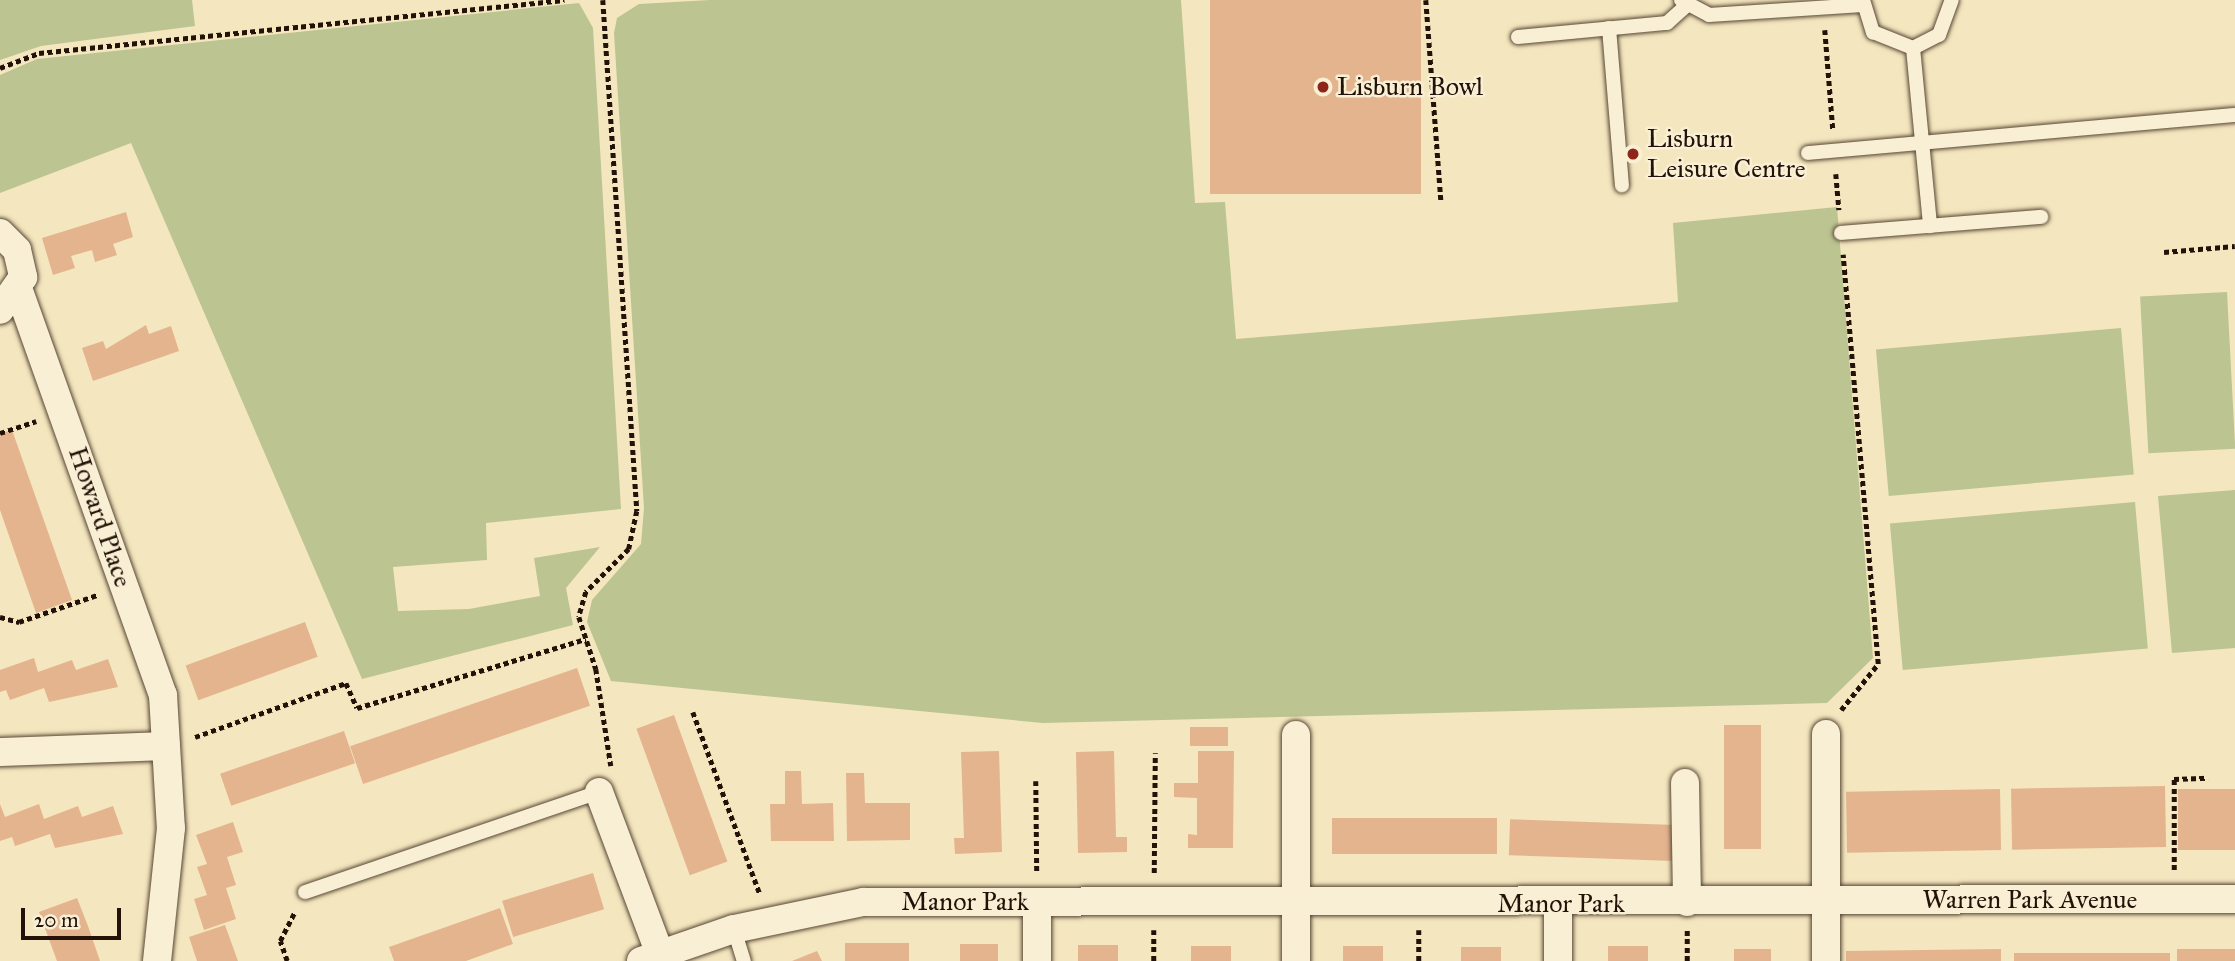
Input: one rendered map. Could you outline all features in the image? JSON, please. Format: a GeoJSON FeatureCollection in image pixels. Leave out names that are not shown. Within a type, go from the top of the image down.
{"type":"FeatureCollection","features":[{"type":"Feature","properties":{"kind":"street","name":"Howard Place"},"geometry":{"type":"LineString","coordinates":[[0,233],[22,264],[9,300],[124,585],[163,695],[171,828],[157,961]]}},
{"type":"Feature","properties":{"kind":"street"},"geometry":{"type":"LineString","coordinates":[[1825,734],[1826,961]]}},
{"type":"Feature","properties":{"kind":"street"},"geometry":{"type":"LineString","coordinates":[[1296,735],[1296,961]]}},
{"type":"Feature","properties":{"kind":"street"},"geometry":{"type":"LineString","coordinates":[[0,752],[166,746]]}},
{"type":"Feature","properties":{"kind":"street"},"geometry":{"type":"LineString","coordinates":[[1685,783],[1687,902]]}},
{"type":"Feature","properties":{"kind":"street"},"geometry":{"type":"LineString","coordinates":[[599,792],[650,958]]}},
{"type":"Feature","properties":{"kind":"street","name":"Warren Park Avenue"},"geometry":{"type":"LineString","coordinates":[[1825,900],[2235,899]]}},
{"type":"Feature","properties":{"kind":"street","name":"Manor Park"},"geometry":{"type":"LineString","coordinates":[[650,958],[734,929],[863,902],[1296,905],[1825,900]]}},
{"type":"Feature","properties":{"kind":"street"},"geometry":{"type":"LineString","coordinates":[[1037,902],[1037,961]]}},
{"type":"Feature","properties":{"kind":"street"},"geometry":{"type":"LineString","coordinates":[[1558,904],[1558,961]]}},
{"type":"Feature","properties":{"kind":"lane"},"geometry":{"type":"LineString","coordinates":[[1518,37],[1667,23],[1683,4],[1709,15],[1823,8],[1863,2],[1873,32],[1913,48],[1939,36],[1952,0]]}},
{"type":"Feature","properties":{"kind":"lane"},"geometry":{"type":"LineString","coordinates":[[1609,29],[1622,185]]}},
{"type":"Feature","properties":{"kind":"lane"},"geometry":{"type":"LineString","coordinates":[[1913,48],[1930,226]]}},
{"type":"Feature","properties":{"kind":"lane"},"geometry":{"type":"LineString","coordinates":[[1808,153],[2235,115]]}},
{"type":"Feature","properties":{"kind":"lane"},"geometry":{"type":"LineString","coordinates":[[1841,233],[2041,217]]}},
{"type":"Feature","properties":{"kind":"lane"},"geometry":{"type":"LineString","coordinates":[[305,892],[599,792]]}},
{"type":"Feature","properties":{"kind":"lane"},"geometry":{"type":"LineString","coordinates":[[734,929],[744,961]]}},
{"type":"Feature","properties":{"kind":"path"},"geometry":{"type":"LineString","coordinates":[[0,68],[39,53],[564,0]]}},
{"type":"Feature","properties":{"kind":"path"},"geometry":{"type":"LineString","coordinates":[[599,792],[612,763],[579,617],[586,592],[629,549],[637,511],[603,0]]}},
{"type":"Feature","properties":{"kind":"path"},"geometry":{"type":"LineString","coordinates":[[1426,0],[1441,201]]}},
{"type":"Feature","properties":{"kind":"path"},"geometry":{"type":"LineString","coordinates":[[1823,8],[1878,664],[1825,734]]}},
{"type":"Feature","properties":{"kind":"path"},"geometry":{"type":"LineString","coordinates":[[2164,252],[2235,246]]}},
{"type":"Feature","properties":{"kind":"path"},"geometry":{"type":"LineString","coordinates":[[0,617],[19,622],[124,585]]}},
{"type":"Feature","properties":{"kind":"path"},"geometry":{"type":"LineString","coordinates":[[166,746],[345,683],[357,708],[586,639]]}},
{"type":"Feature","properties":{"kind":"path"},"geometry":{"type":"LineString","coordinates":[[693,712],[770,921]]}},
{"type":"Feature","properties":{"kind":"path"},"geometry":{"type":"LineString","coordinates":[[1154,904],[1155,754]]}},
{"type":"Feature","properties":{"kind":"path"},"geometry":{"type":"LineString","coordinates":[[2174,899],[2174,779],[2208,778]]}},
{"type":"Feature","properties":{"kind":"path"},"geometry":{"type":"LineString","coordinates":[[1035,781],[1037,902]]}},
{"type":"Feature","properties":{"kind":"path"},"geometry":{"type":"LineString","coordinates":[[287,961],[280,941],[305,892]]}},
{"type":"Feature","properties":{"kind":"green space"},"geometry":{"type":"Polygon","coordinates":[[[0,0],[192,0],[195,26],[41,46],[0,60],[0,0]]]}},
{"type":"Feature","properties":{"kind":"green space"},"geometry":{"type":"Polygon","coordinates":[[[710,0],[1181,0],[1195,203],[1225,202],[1236,339],[1678,302],[1673,223],[1837,207],[1873,658],[1827,703],[1043,723],[611,681],[587,622],[592,600],[641,544],[644,508],[614,33],[617,18],[639,4],[710,0]]]}},
{"type":"Feature","properties":{"kind":"green space"},"geometry":{"type":"Polygon","coordinates":[[[579,3],[593,28],[621,509],[486,523],[487,560],[393,567],[398,611],[469,609],[540,596],[534,558],[600,547],[566,588],[573,625],[362,679],[131,143],[0,193],[0,75],[37,59],[579,3]]]}},
{"type":"Feature","properties":{"kind":"green space"},"geometry":{"type":"Polygon","coordinates":[[[2227,292],[2235,449],[2148,453],[2140,297],[2227,292]]]}},
{"type":"Feature","properties":{"kind":"green space"},"geometry":{"type":"Polygon","coordinates":[[[2121,328],[2134,474],[1889,496],[1876,349],[2121,328]]]}},
{"type":"Feature","properties":{"kind":"green space"},"geometry":{"type":"Polygon","coordinates":[[[2235,490],[2235,648],[2172,653],[2158,496],[2235,490]]]}},
{"type":"Feature","properties":{"kind":"green space"},"geometry":{"type":"Polygon","coordinates":[[[2135,502],[2148,648],[1903,670],[1890,523],[2135,502]]]}},
{"type":"Feature","properties":{"kind":"building","name":"Lisburn Bowl"},"geometry":{"type":"Polygon","coordinates":[[[1210,0],[1421,0],[1421,194],[1210,194],[1210,0]]]}},
{"type":"Feature","properties":{"kind":"building"},"geometry":{"type":"Polygon","coordinates":[[[126,212],[133,237],[113,244],[117,255],[95,262],[92,250],[71,256],[75,268],[53,275],[42,238],[126,212]]]}},
{"type":"Feature","properties":{"kind":"building"},"geometry":{"type":"Polygon","coordinates":[[[146,325],[149,334],[171,326],[179,351],[93,381],[82,348],[103,341],[106,349],[146,325]]]}},
{"type":"Feature","properties":{"kind":"building"},"geometry":{"type":"Polygon","coordinates":[[[12,430],[72,600],[36,613],[0,510],[0,434],[12,430]]]}},
{"type":"Feature","properties":{"kind":"building"},"geometry":{"type":"Polygon","coordinates":[[[305,622],[318,657],[198,700],[186,665],[305,622]]]}},
{"type":"Feature","properties":{"kind":"building"},"geometry":{"type":"Polygon","coordinates":[[[34,658],[38,672],[72,660],[76,670],[108,659],[118,687],[49,702],[44,688],[10,700],[6,690],[0,692],[0,670],[34,658]]]}},
{"type":"Feature","properties":{"kind":"building"},"geometry":{"type":"Polygon","coordinates":[[[577,668],[590,706],[363,784],[350,746],[577,668]]]}},
{"type":"Feature","properties":{"kind":"building"},"geometry":{"type":"Polygon","coordinates":[[[674,715],[727,862],[690,875],[636,729],[674,715]]]}},
{"type":"Feature","properties":{"kind":"building"},"geometry":{"type":"Polygon","coordinates":[[[1724,725],[1761,725],[1761,849],[1724,849],[1724,725]]]}},
{"type":"Feature","properties":{"kind":"building"},"geometry":{"type":"Polygon","coordinates":[[[1190,727],[1228,727],[1228,746],[1190,746],[1190,727]]]}},
{"type":"Feature","properties":{"kind":"building"},"geometry":{"type":"Polygon","coordinates":[[[344,731],[355,763],[231,806],[220,774],[344,731]]]}},
{"type":"Feature","properties":{"kind":"building"},"geometry":{"type":"Polygon","coordinates":[[[999,751],[1002,852],[955,854],[954,838],[964,838],[961,752],[999,751]]]}},
{"type":"Feature","properties":{"kind":"building"},"geometry":{"type":"Polygon","coordinates":[[[1114,751],[1116,837],[1127,837],[1127,852],[1078,853],[1076,752],[1114,751]]]}},
{"type":"Feature","properties":{"kind":"building"},"geometry":{"type":"Polygon","coordinates":[[[1198,751],[1234,751],[1233,848],[1188,848],[1188,834],[1197,835],[1197,798],[1174,797],[1174,783],[1198,783],[1198,751]]]}},
{"type":"Feature","properties":{"kind":"building"},"geometry":{"type":"Polygon","coordinates":[[[785,771],[801,771],[802,804],[833,803],[834,841],[771,841],[770,804],[785,804],[785,771]]]}},
{"type":"Feature","properties":{"kind":"building"},"geometry":{"type":"Polygon","coordinates":[[[846,773],[864,773],[865,803],[910,803],[910,840],[847,841],[846,773]]]}},
{"type":"Feature","properties":{"kind":"building"},"geometry":{"type":"Polygon","coordinates":[[[2165,786],[2166,847],[2012,850],[2011,789],[2165,786]]]}},
{"type":"Feature","properties":{"kind":"building"},"geometry":{"type":"Polygon","coordinates":[[[2000,789],[2001,850],[1847,853],[1846,792],[2000,789]]]}},
{"type":"Feature","properties":{"kind":"building"},"geometry":{"type":"Polygon","coordinates":[[[2178,789],[2235,789],[2235,850],[2178,850],[2178,789]]]}},
{"type":"Feature","properties":{"kind":"building"},"geometry":{"type":"Polygon","coordinates":[[[0,804],[5,817],[39,804],[44,819],[78,806],[82,817],[113,806],[123,834],[55,848],[50,834],[15,846],[12,837],[0,841],[0,804]]]}},
{"type":"Feature","properties":{"kind":"building"},"geometry":{"type":"Polygon","coordinates":[[[1332,818],[1497,818],[1497,854],[1332,854],[1332,818]]]}},
{"type":"Feature","properties":{"kind":"building"},"geometry":{"type":"Polygon","coordinates":[[[1510,819],[1675,825],[1674,861],[1509,855],[1510,819]]]}},
{"type":"Feature","properties":{"kind":"building"},"geometry":{"type":"Polygon","coordinates":[[[233,822],[243,852],[227,857],[236,885],[226,888],[236,919],[204,930],[194,899],[207,895],[197,867],[207,864],[196,835],[233,822]]]}},
{"type":"Feature","properties":{"kind":"building"},"geometry":{"type":"Polygon","coordinates":[[[593,873],[604,909],[513,937],[502,901],[593,873]]]}},
{"type":"Feature","properties":{"kind":"building"},"geometry":{"type":"Polygon","coordinates":[[[77,898],[100,961],[57,961],[39,912],[77,898]]]}},
{"type":"Feature","properties":{"kind":"building"},"geometry":{"type":"Polygon","coordinates":[[[500,908],[513,944],[466,961],[394,961],[389,947],[500,908]]]}},
{"type":"Feature","properties":{"kind":"building"},"geometry":{"type":"Polygon","coordinates":[[[225,925],[238,961],[197,961],[189,937],[225,925]]]}},
{"type":"Feature","properties":{"kind":"building"},"geometry":{"type":"Polygon","coordinates":[[[845,943],[909,943],[909,961],[845,961],[845,943]]]}},
{"type":"Feature","properties":{"kind":"building"},"geometry":{"type":"Polygon","coordinates":[[[960,944],[998,944],[998,961],[960,961],[960,944]]]}},
{"type":"Feature","properties":{"kind":"building"},"geometry":{"type":"Polygon","coordinates":[[[1078,945],[1118,945],[1118,961],[1078,961],[1078,945]]]}},
{"type":"Feature","properties":{"kind":"building"},"geometry":{"type":"Polygon","coordinates":[[[1191,946],[1231,946],[1231,961],[1191,961],[1191,946]]]}},
{"type":"Feature","properties":{"kind":"building"},"geometry":{"type":"Polygon","coordinates":[[[1343,946],[1383,946],[1383,961],[1343,961],[1343,946]]]}},
{"type":"Feature","properties":{"kind":"building"},"geometry":{"type":"Polygon","coordinates":[[[1608,946],[1648,946],[1648,961],[1608,961],[1608,946]]]}},
{"type":"Feature","properties":{"kind":"building"},"geometry":{"type":"Polygon","coordinates":[[[1461,947],[1501,947],[1501,961],[1461,961],[1461,947]]]}},
{"type":"Feature","properties":{"kind":"building"},"geometry":{"type":"Polygon","coordinates":[[[1734,949],[1771,949],[1771,961],[1734,961],[1734,949]]]}},
{"type":"Feature","properties":{"kind":"building"},"geometry":{"type":"Polygon","coordinates":[[[2001,949],[2001,961],[1846,961],[1846,951],[2001,949]]]}},
{"type":"Feature","properties":{"kind":"building"},"geometry":{"type":"Polygon","coordinates":[[[2177,949],[2235,949],[2235,961],[2177,961],[2177,949]]]}},
{"type":"Feature","properties":{"kind":"building"},"geometry":{"type":"Polygon","coordinates":[[[817,951],[822,961],[792,961],[817,951]]]}},
{"type":"Feature","properties":{"kind":"building"},"geometry":{"type":"Polygon","coordinates":[[[2014,953],[2170,953],[2170,961],[2014,961],[2014,953]]]}},
{"type":"Feature","properties":{"kind":"place","name":"Lisburn Bowl"},"geometry":{"type":"Point","coordinates":[1323,87]}},
{"type":"Feature","properties":{"kind":"place","name":"Lisburn Leisure Centre"},"geometry":{"type":"Point","coordinates":[1633,154]}}]}
